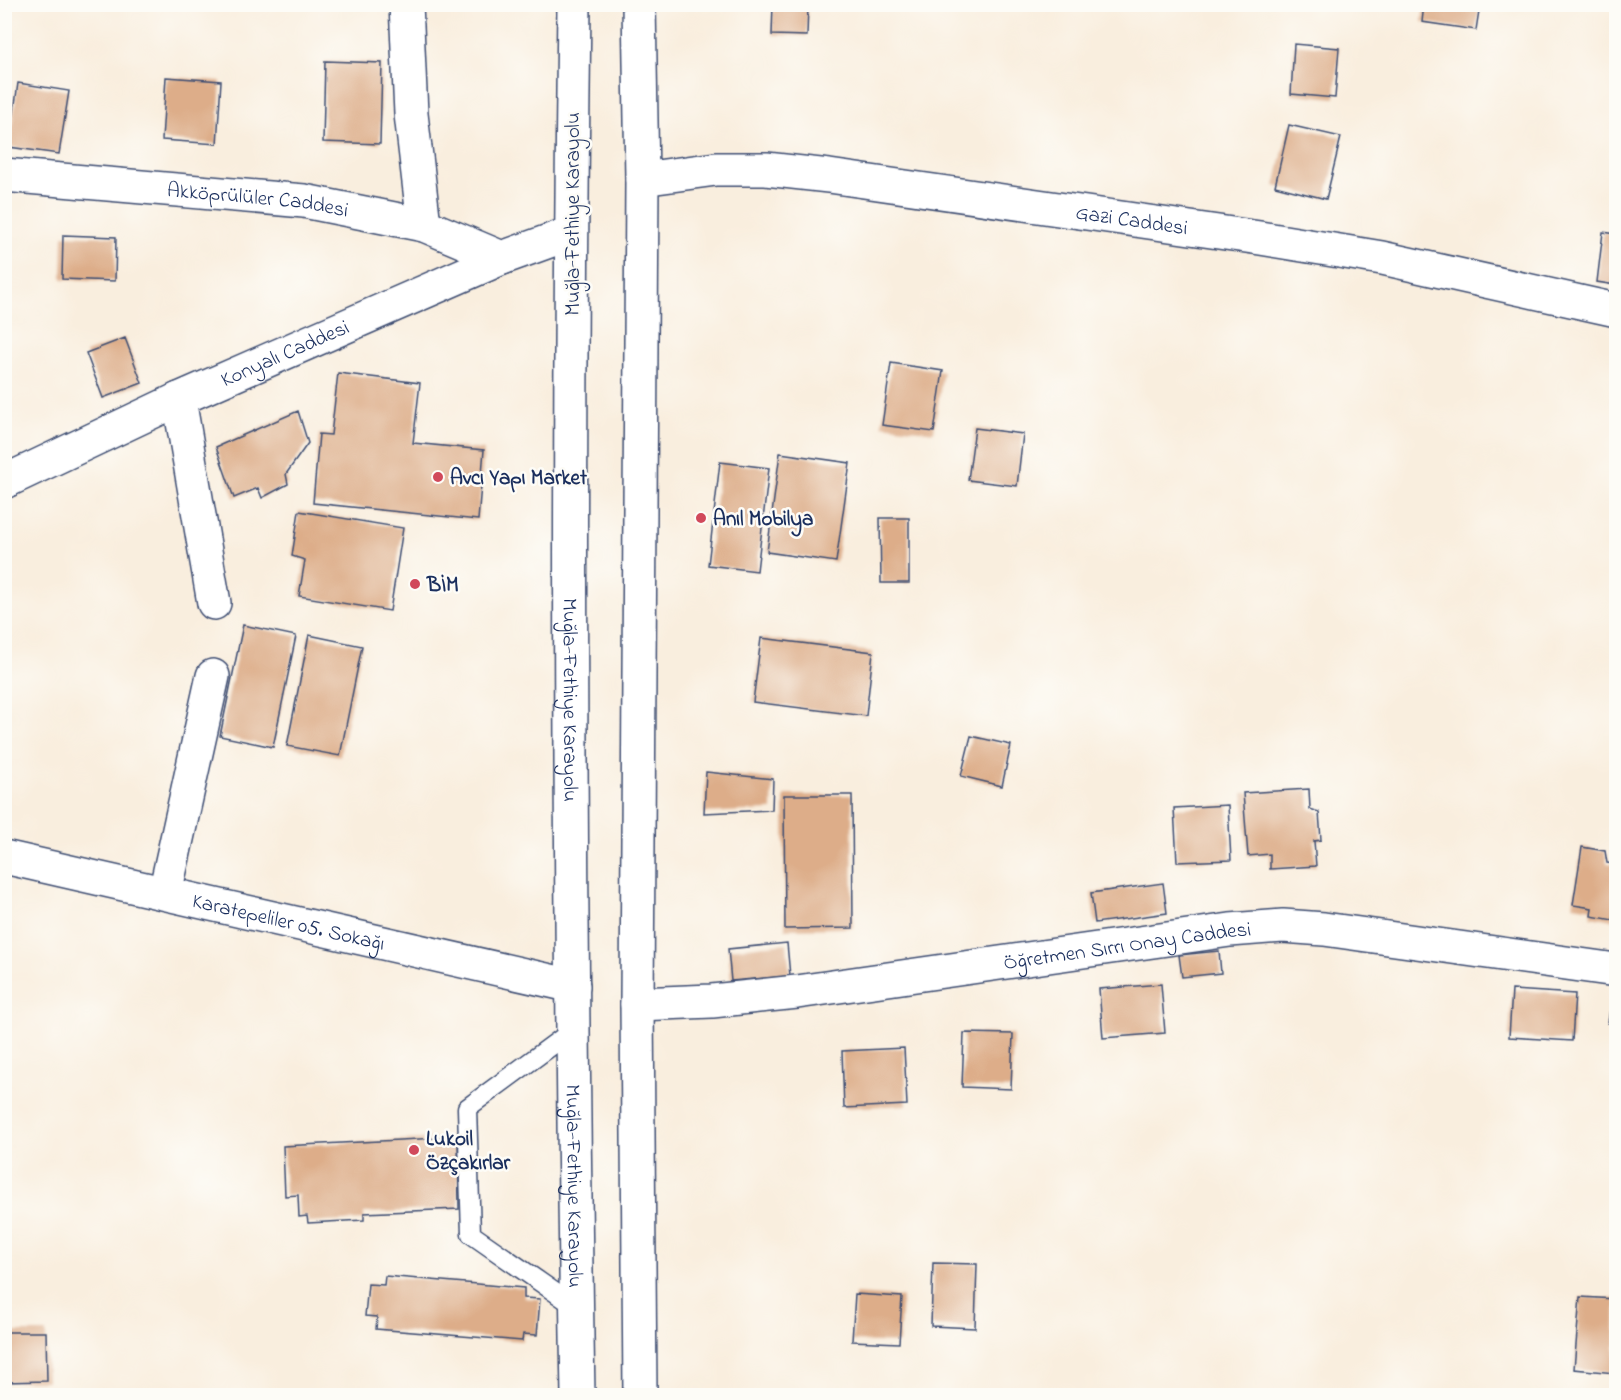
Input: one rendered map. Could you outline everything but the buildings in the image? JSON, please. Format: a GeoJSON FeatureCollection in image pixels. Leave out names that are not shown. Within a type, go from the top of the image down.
{"type":"FeatureCollection","features":[{"type":"Feature","properties":{"kind":"main road"},"geometry":{"type":"LineString","coordinates":[[406,4],[411,114],[424,225]]}},
{"type":"Feature","properties":{"kind":"main road","name":"Muğla-Fethiye Karayolu"},"geometry":{"type":"LineString","coordinates":[[574,4],[571,233],[573,1030],[578,1395]]}},
{"type":"Feature","properties":{"kind":"main road"},"geometry":{"type":"LineString","coordinates":[[639,4],[642,179],[637,1004],[640,1395]]}},
{"type":"Feature","properties":{"kind":"main road","name":"Gazi Caddesi"},"geometry":{"type":"LineString","coordinates":[[642,179],[716,169],[766,169],[829,176],[1382,258],[1526,292],[1617,310]]}},
{"type":"Feature","properties":{"kind":"main road","name":"Akköprülüler Caddesi"},"geometry":{"type":"LineString","coordinates":[[4,175],[125,188],[304,201],[424,225],[502,258]]}},
{"type":"Feature","properties":{"kind":"main road","name":"Konyalı Caddesi"},"geometry":{"type":"LineString","coordinates":[[4,482],[179,399],[502,258],[571,233]]}},
{"type":"Feature","properties":{"kind":"main road"},"geometry":{"type":"LineString","coordinates":[[179,399],[214,603]]}},
{"type":"Feature","properties":{"kind":"main road"},"geometry":{"type":"LineString","coordinates":[[165,893],[213,676]]}},
{"type":"Feature","properties":{"kind":"main road","name":"Karatepeliler 05. Sokağı"},"geometry":{"type":"LineString","coordinates":[[4,857],[573,986]]}},
{"type":"Feature","properties":{"kind":"main road","name":"Öğretmen Sırrı Onay Caddesi"},"geometry":{"type":"LineString","coordinates":[[637,1004],[797,992],[1230,930],[1283,926],[1324,929],[1617,970]]}},
{"type":"Feature","properties":{"kind":"lane"},"geometry":{"type":"LineString","coordinates":[[573,1030],[467,1108],[471,1233],[576,1307]]}},
{"type":"Feature","properties":{"kind":"place","name":"Avcı Yapı Market"},"geometry":{"type":"Point","coordinates":[438,477]}},
{"type":"Feature","properties":{"kind":"place","name":"Anıl Mobilya"},"geometry":{"type":"Point","coordinates":[701,518]}},
{"type":"Feature","properties":{"kind":"place","name":"BİM"},"geometry":{"type":"Point","coordinates":[415,584]}},
{"type":"Feature","properties":{"kind":"place","name":"Lukoil Özçakırlar"},"geometry":{"type":"Point","coordinates":[414,1150]}}]}
